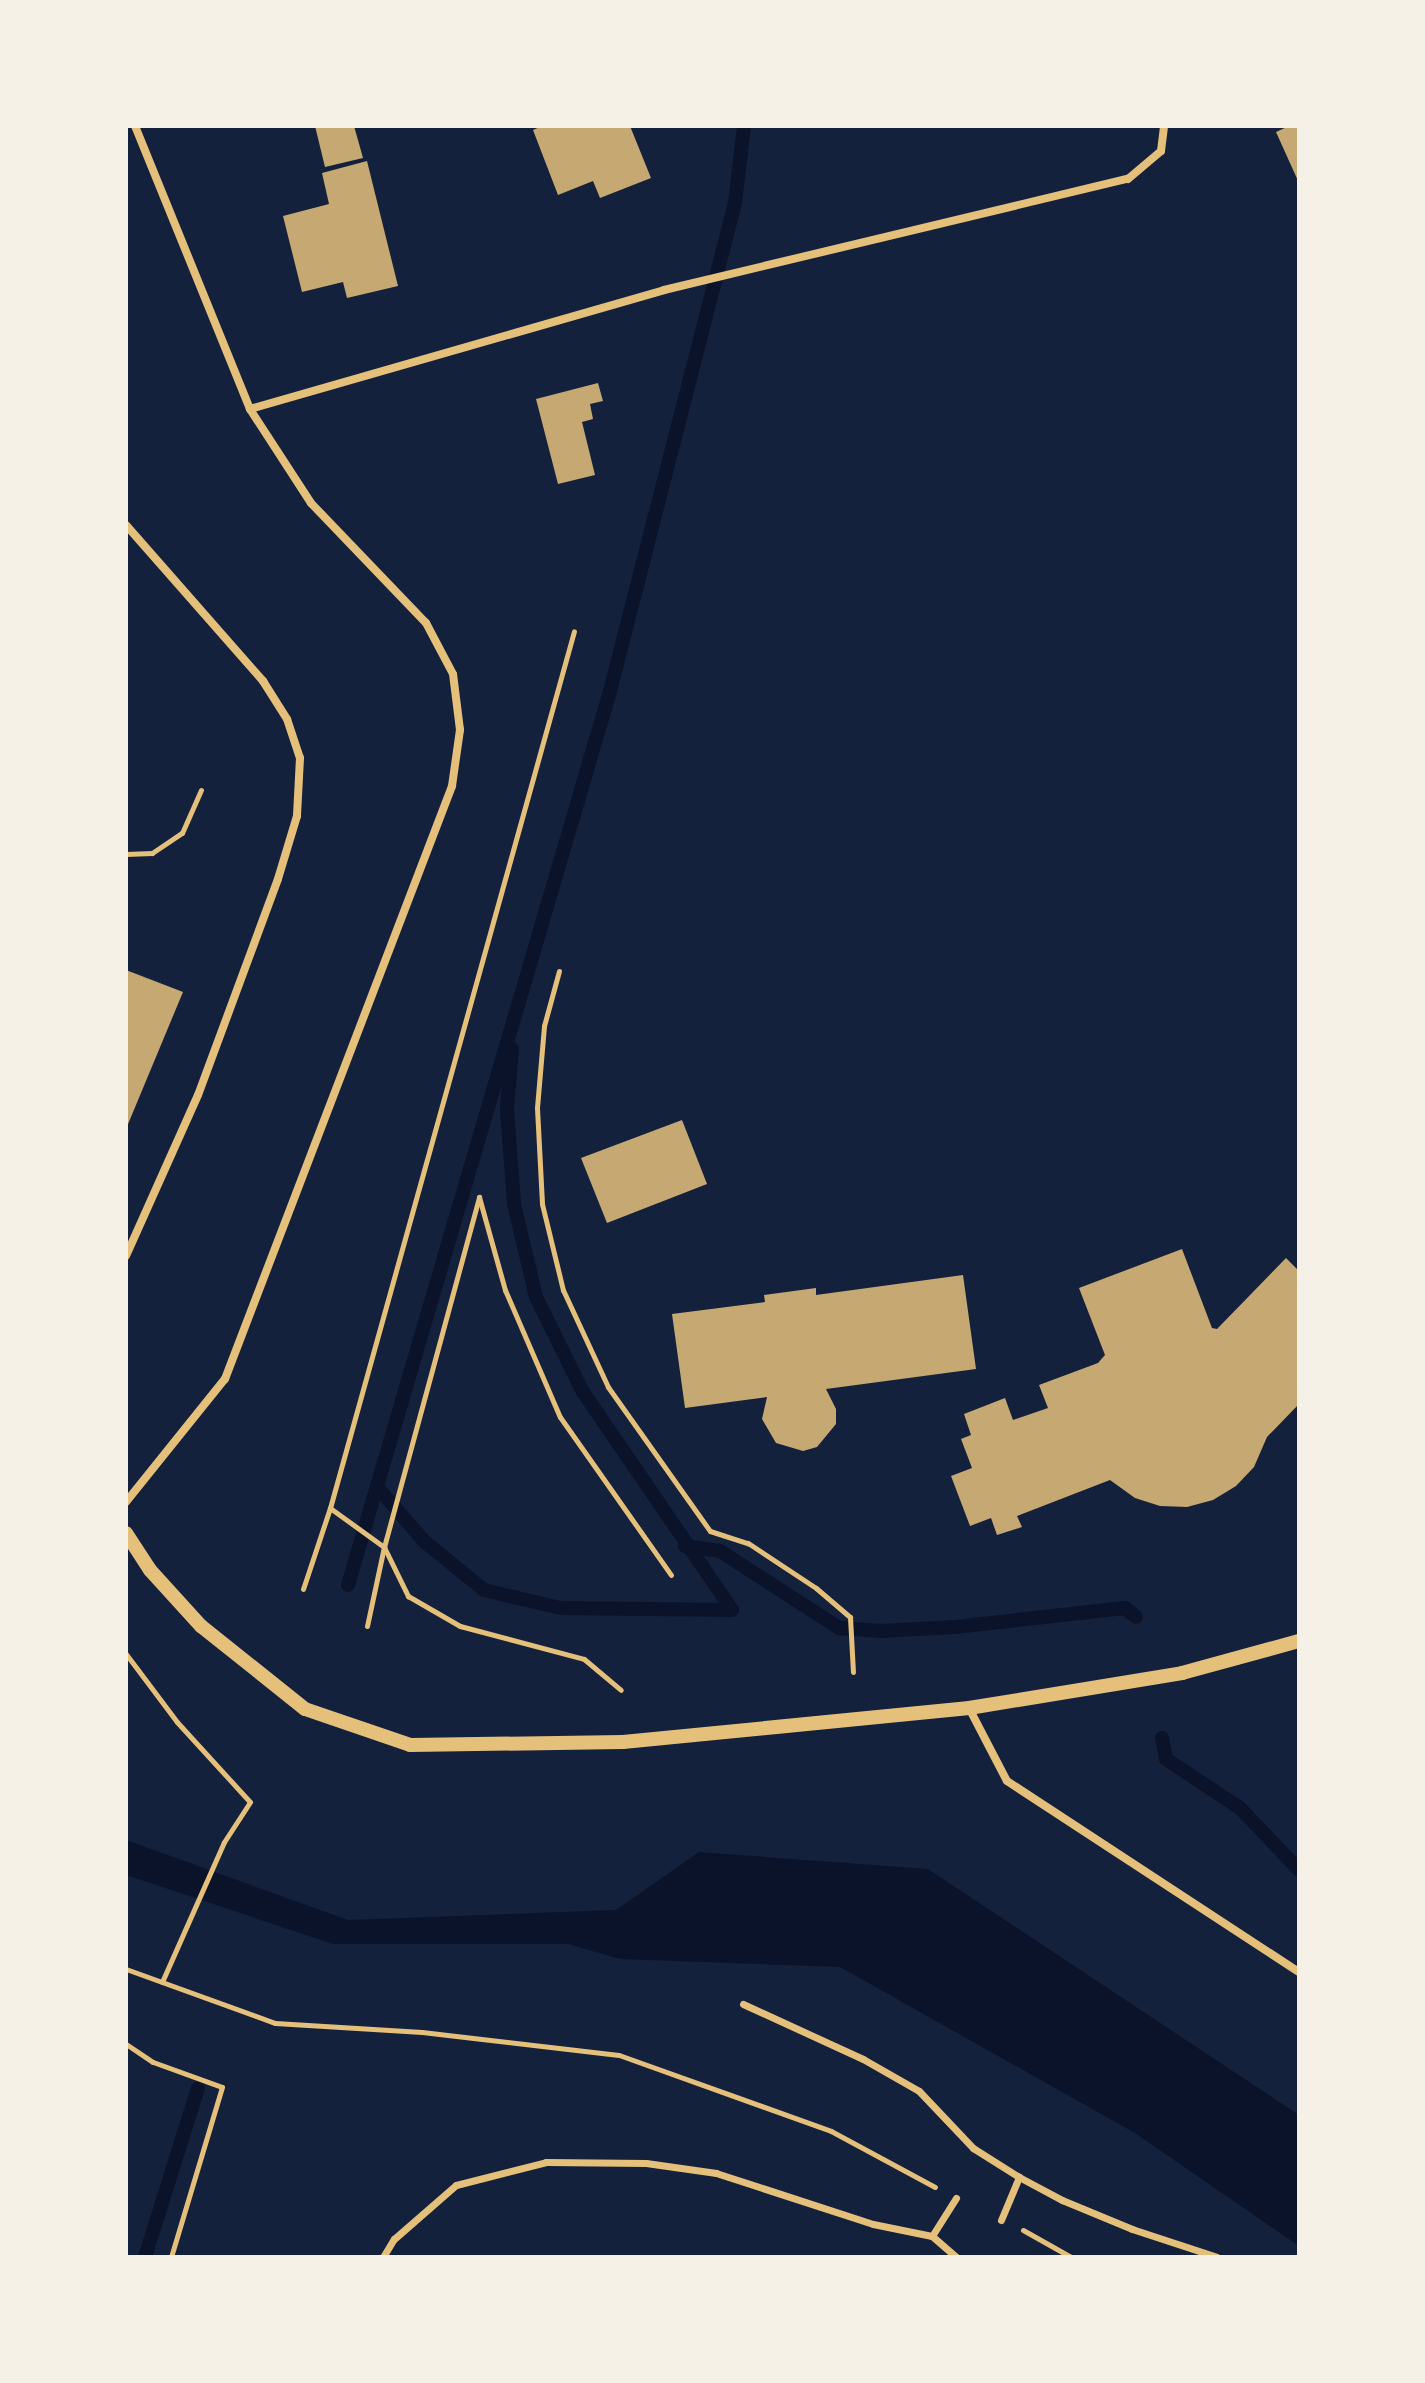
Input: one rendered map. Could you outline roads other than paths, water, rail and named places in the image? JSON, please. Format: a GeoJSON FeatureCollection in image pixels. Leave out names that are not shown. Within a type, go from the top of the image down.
{"type":"FeatureCollection","features":[{"type":"Feature","properties":{"kind":"street"},"geometry":{"type":"LineString","coordinates":[[126,1502],[225,1379],[452,786],[460,730],[453,674],[426,623],[311,503],[250,409],[135,126]]}},
{"type":"Feature","properties":{"kind":"street"},"geometry":{"type":"LineString","coordinates":[[250,409],[664,290],[1128,179],[1161,151],[1164,126]]}},
{"type":"Feature","properties":{"kind":"street"},"geometry":{"type":"LineString","coordinates":[[126,525],[263,681],[287,719],[300,758],[297,816],[278,879],[198,1095],[126,1256]]}},
{"type":"Feature","properties":{"kind":"street"},"geometry":{"type":"LineString","coordinates":[[126,1533],[150,1570],[201,1626],[305,1709],[410,1745],[623,1742],[969,1708],[1182,1673],[1299,1641]]}},
{"type":"Feature","properties":{"kind":"street"},"geometry":{"type":"LineString","coordinates":[[969,1708],[1007,1781],[1299,1972]]}},
{"type":"Feature","properties":{"kind":"street"},"geometry":{"type":"LineString","coordinates":[[743,2004],[863,2059],[919,2091],[973,2148],[1019,2177],[1104,2217],[1217,2257]]}},
{"type":"Feature","properties":{"kind":"street"},"geometry":{"type":"LineString","coordinates":[[383,2257],[394,2239],[456,2185],[546,2162],[646,2163],[716,2173],[873,2224],[932,2236],[956,2257]]}},
{"type":"Feature","properties":{"kind":"street"},"geometry":{"type":"LineString","coordinates":[[1001,2220],[1019,2177]]}},
{"type":"Feature","properties":{"kind":"street"},"geometry":{"type":"LineString","coordinates":[[932,2236],[956,2198]]}},
{"type":"Feature","properties":{"kind":"water"},"geometry":{"type":"Polygon","coordinates":[[[126,1840],[348,1920],[616,1910],[699,1852],[928,1869],[1299,2115],[1299,2246],[1135,2133],[840,1967],[620,1959],[568,1944],[333,1944],[126,1875],[126,1840]]]}},
{"type":"Feature","properties":{"kind":"waterway"},"geometry":{"type":"LineString","coordinates":[[348,1585],[609,695],[735,203],[744,126]]}},
{"type":"Feature","properties":{"kind":"waterway"},"geometry":{"type":"LineString","coordinates":[[512,1049],[507,1110],[514,1204],[536,1297],[583,1392],[732,1610]]}},
{"type":"Feature","properties":{"kind":"waterway"},"geometry":{"type":"LineString","coordinates":[[378,1488],[425,1542],[484,1590],[560,1608],[732,1610]]}},
{"type":"Feature","properties":{"kind":"waterway"},"geometry":{"type":"LineString","coordinates":[[685,1546],[720,1551],[839,1628],[881,1631],[955,1627],[1125,1608],[1136,1617]]}},
{"type":"Feature","properties":{"kind":"waterway"},"geometry":{"type":"LineString","coordinates":[[1162,1738],[1166,1759],[1240,1808],[1299,1870]]}},
{"type":"Feature","properties":{"kind":"waterway"},"geometry":{"type":"LineString","coordinates":[[145,2257],[198,2088]]}}]}
